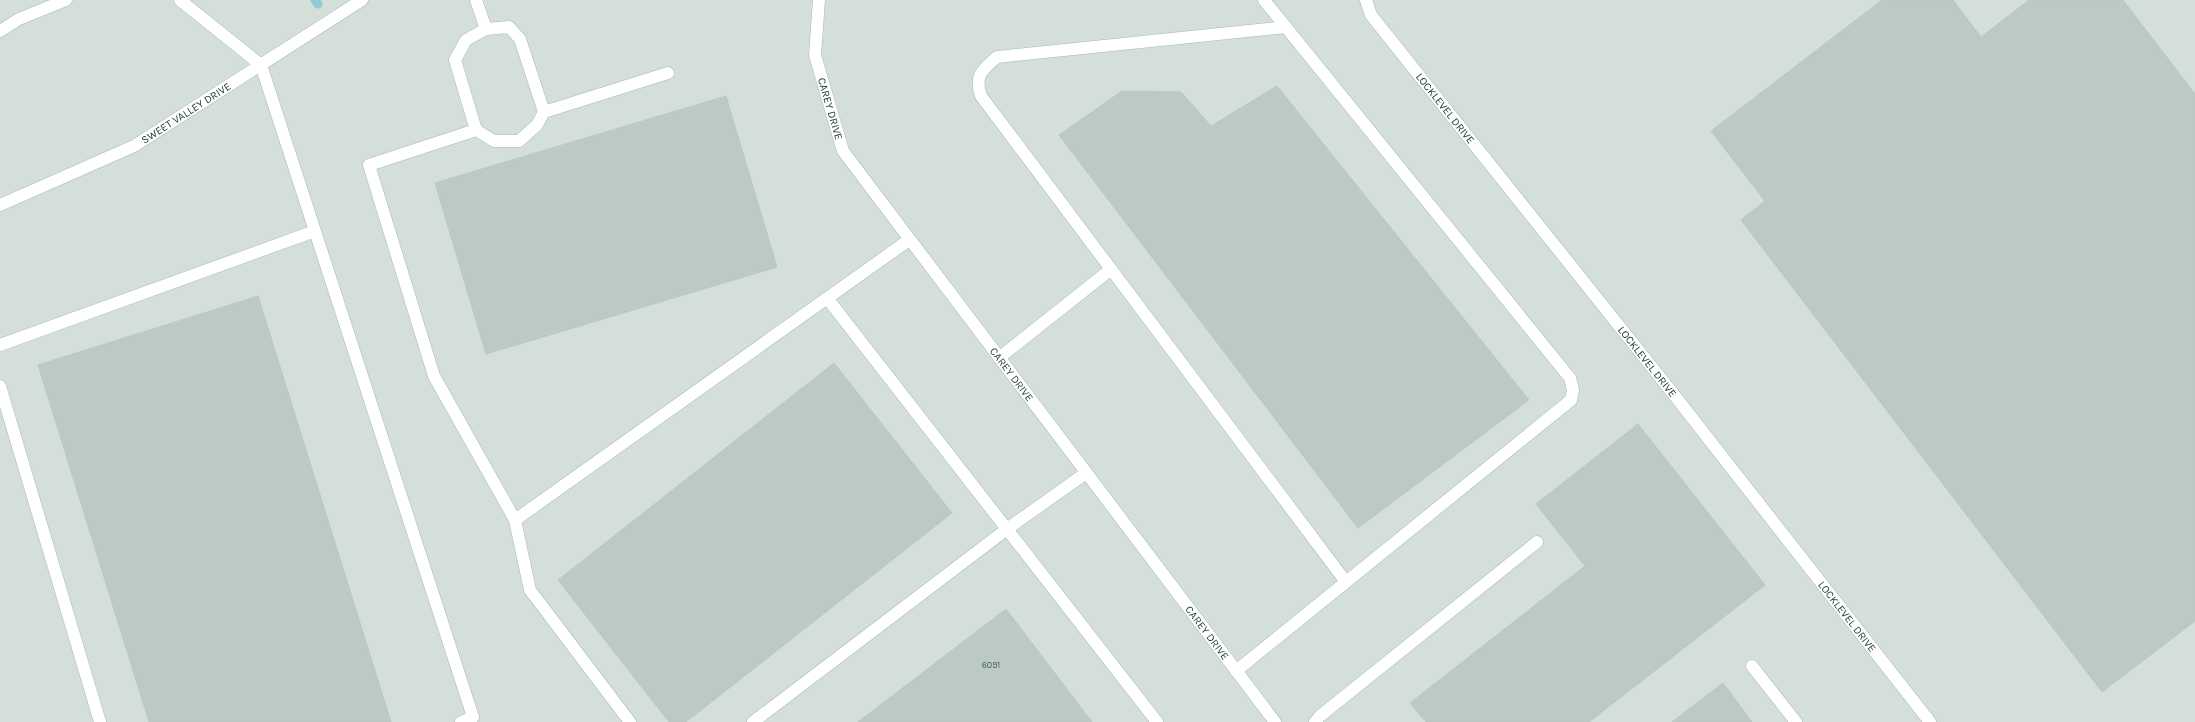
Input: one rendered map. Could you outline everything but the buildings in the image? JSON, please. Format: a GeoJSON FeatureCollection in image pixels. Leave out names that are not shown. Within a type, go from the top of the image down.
{"type":"FeatureCollection","features":[{"type":"Feature","properties":{"kind":"street"},"geometry":{"type":"LineString","coordinates":[[0,31],[19,19],[66,0]]}},
{"type":"Feature","properties":{"kind":"street"},"geometry":{"type":"LineString","coordinates":[[180,0],[261,65],[473,717],[461,722]]}},
{"type":"Feature","properties":{"kind":"street","name":"SWEET VALLEY DRIVE"},"geometry":{"type":"LineString","coordinates":[[0,205],[134,146],[362,0]]}},
{"type":"Feature","properties":{"kind":"street"},"geometry":{"type":"LineString","coordinates":[[476,0],[486,29]]}},
{"type":"Feature","properties":{"kind":"street","name":"CAREY DRIVE"},"geometry":{"type":"LineString","coordinates":[[819,0],[815,55],[843,151],[1275,722]]}},
{"type":"Feature","properties":{"kind":"street"},"geometry":{"type":"LineString","coordinates":[[1236,671],[1571,400],[1573,390],[1570,378],[1264,0]]}},
{"type":"Feature","properties":{"kind":"street","name":"LOCKLEVEL DRIVE"},"geometry":{"type":"LineString","coordinates":[[1366,0],[1371,15],[1662,378],[1930,722]]}},
{"type":"Feature","properties":{"kind":"street"},"geometry":{"type":"LineString","coordinates":[[544,112],[520,39],[508,27],[486,29],[466,40],[455,60],[476,130],[494,141],[519,141],[537,125],[544,112],[668,73]]}},
{"type":"Feature","properties":{"kind":"street"},"geometry":{"type":"LineString","coordinates":[[1286,27],[997,57],[984,68],[979,76],[978,86],[981,96],[1110,270],[1346,582]]}},
{"type":"Feature","properties":{"kind":"street"},"geometry":{"type":"LineString","coordinates":[[476,130],[369,166],[434,376],[516,520],[530,590],[630,722]]}},
{"type":"Feature","properties":{"kind":"street"},"geometry":{"type":"LineString","coordinates":[[0,345],[315,231]]}},
{"type":"Feature","properties":{"kind":"street"},"geometry":{"type":"LineString","coordinates":[[516,520],[909,240]]}},
{"type":"Feature","properties":{"kind":"street"},"geometry":{"type":"LineString","coordinates":[[999,358],[1110,270]]}},
{"type":"Feature","properties":{"kind":"street"},"geometry":{"type":"LineString","coordinates":[[827,298],[1157,722]]}},
{"type":"Feature","properties":{"kind":"street"},"geometry":{"type":"LineString","coordinates":[[0,386],[100,722]]}},
{"type":"Feature","properties":{"kind":"street"},"geometry":{"type":"LineString","coordinates":[[754,722],[1007,529],[1086,473]]}},
{"type":"Feature","properties":{"kind":"street"},"geometry":{"type":"LineString","coordinates":[[1315,722],[1320,716],[1537,542]]}},
{"type":"Feature","properties":{"kind":"street"},"geometry":{"type":"LineString","coordinates":[[1752,666],[1796,722]]}},
{"type":"Feature","properties":{"kind":"shaded area"},"geometry":{"type":"Polygon","coordinates":[[[0,0],[2195,0],[2195,722],[0,722],[0,0]]]}},
{"type":"Feature","properties":{"kind":"waterway"},"geometry":{"type":"LineString","coordinates":[[315,0],[318,4]]}}]}
